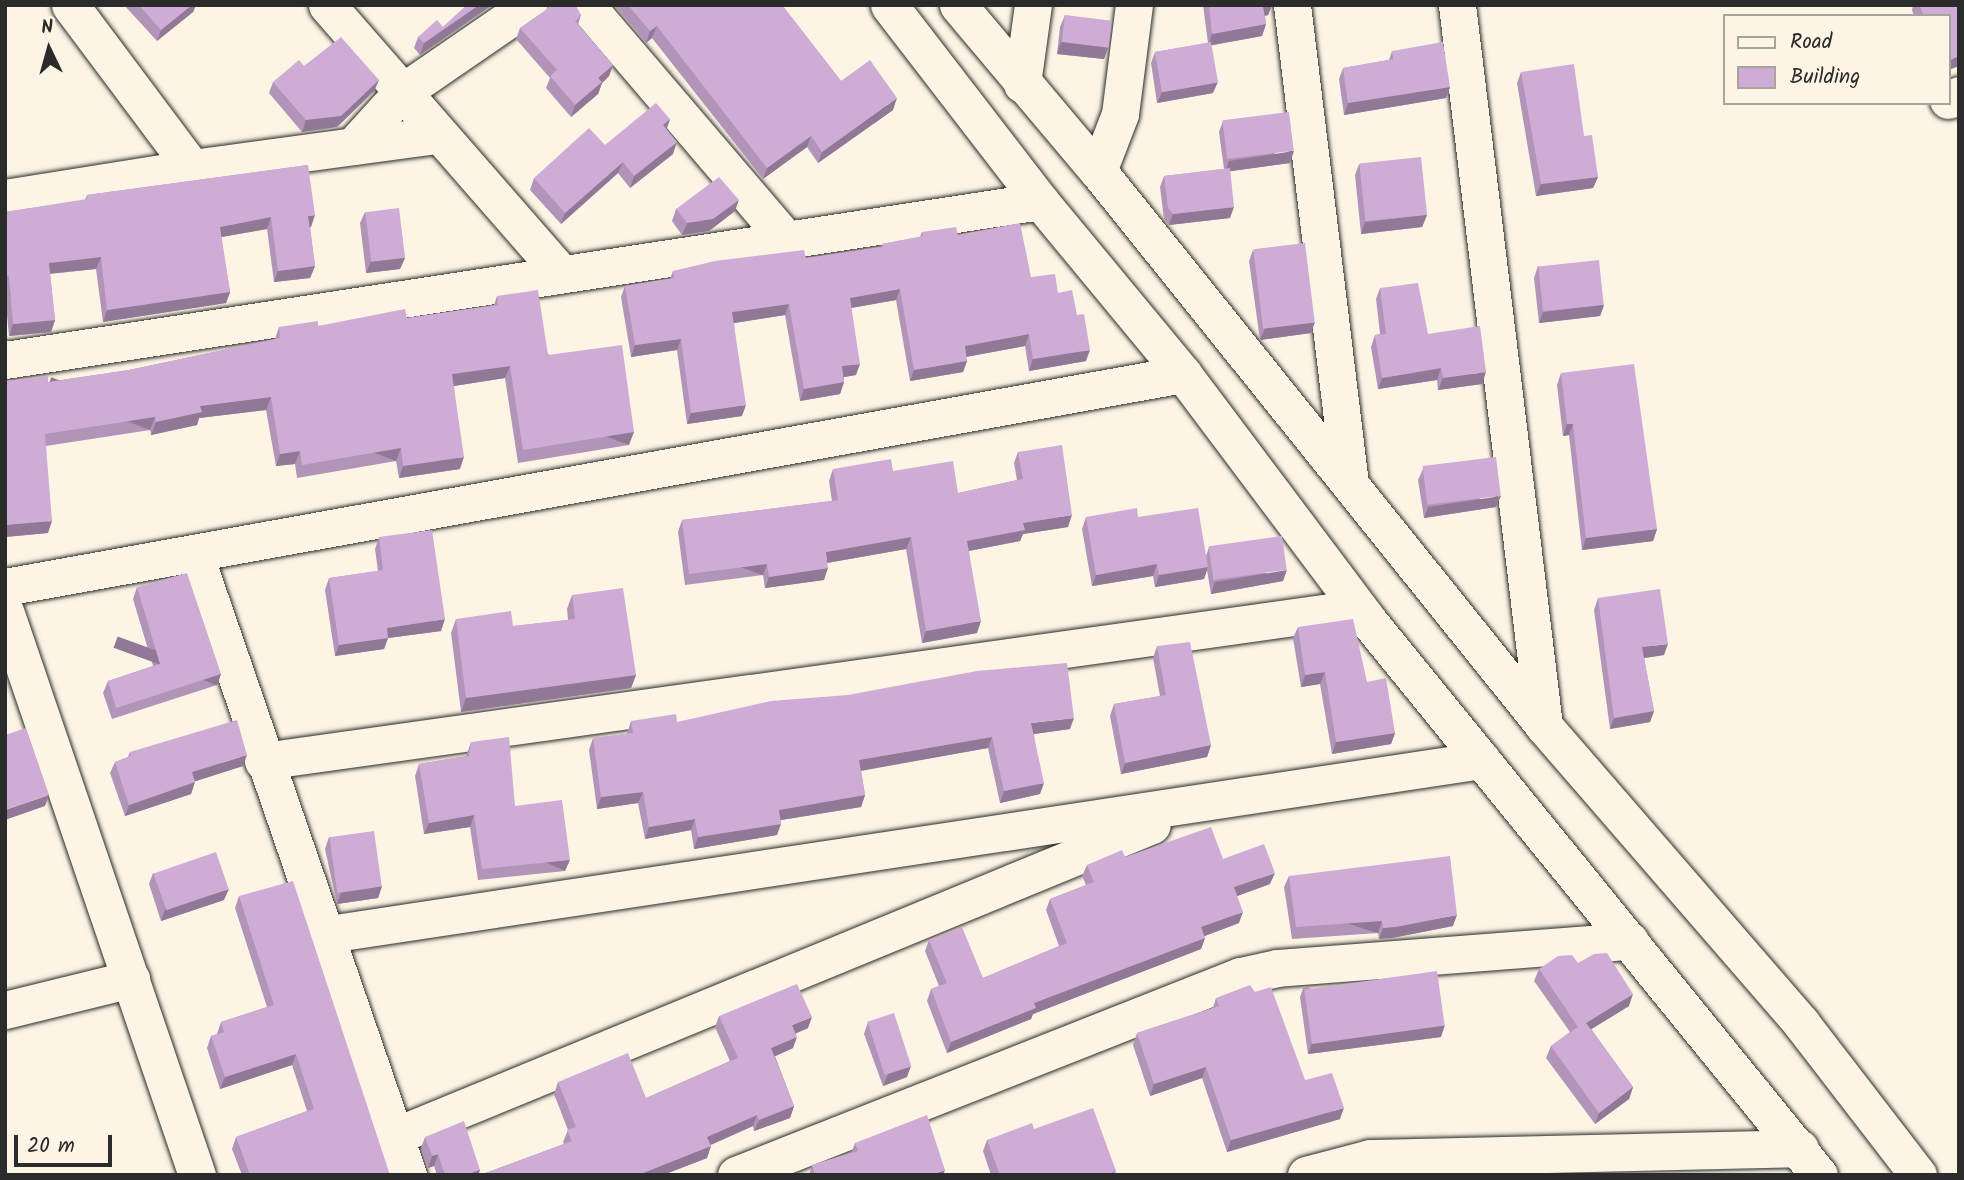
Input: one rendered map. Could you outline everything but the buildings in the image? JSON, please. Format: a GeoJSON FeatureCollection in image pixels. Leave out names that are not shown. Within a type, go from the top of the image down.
{"type":"FeatureCollection","features":[{"type":"Feature","properties":{"kind":"street"},"geometry":{"type":"LineString","coordinates":[[70,5],[191,169]]}},
{"type":"Feature","properties":{"kind":"street"},"geometry":{"type":"LineString","coordinates":[[327,5],[437,135],[560,272]]}},
{"type":"Feature","properties":{"kind":"street"},"geometry":{"type":"LineString","coordinates":[[353,146],[401,93],[529,5]]}},
{"type":"Feature","properties":{"kind":"street"},"geometry":{"type":"LineString","coordinates":[[586,5],[785,238]]}},
{"type":"Feature","properties":{"kind":"street"},"geometry":{"type":"LineString","coordinates":[[889,5],[1040,201],[1183,374],[1358,608],[1809,1161]]}},
{"type":"Feature","properties":{"kind":"street"},"geometry":{"type":"LineString","coordinates":[[958,5],[1098,171],[1544,726],[1801,1023],[1918,1175]]}},
{"type":"Feature","properties":{"kind":"street"},"geometry":{"type":"LineString","coordinates":[[1022,84],[1033,5]]}},
{"type":"Feature","properties":{"kind":"street"},"geometry":{"type":"LineString","coordinates":[[1098,171],[1120,114],[1134,5]]}},
{"type":"Feature","properties":{"kind":"street"},"geometry":{"type":"LineString","coordinates":[[1292,5],[1350,482]]}},
{"type":"Feature","properties":{"kind":"street"},"geometry":{"type":"LineString","coordinates":[[1457,5],[1544,726]]}},
{"type":"Feature","properties":{"kind":"street"},"geometry":{"type":"LineString","coordinates":[[5,198],[437,135]]}},
{"type":"Feature","properties":{"kind":"street"},"geometry":{"type":"LineString","coordinates":[[5,360],[560,272],[1040,201]]}},
{"type":"Feature","properties":{"kind":"street"},"geometry":{"type":"LineString","coordinates":[[5,587],[1183,374]]}},
{"type":"Feature","properties":{"kind":"street"},"geometry":{"type":"LineString","coordinates":[[194,554],[322,934],[408,1175]]}},
{"type":"Feature","properties":{"kind":"street"},"geometry":{"type":"LineString","coordinates":[[263,761],[1358,608]]}},
{"type":"Feature","properties":{"kind":"street"},"geometry":{"type":"LineString","coordinates":[[5,611],[197,1175]]}},
{"type":"Feature","properties":{"kind":"street"},"geometry":{"type":"LineString","coordinates":[[322,934],[1482,760]]}},
{"type":"Feature","properties":{"kind":"street"},"geometry":{"type":"LineString","coordinates":[[396,1136],[1206,803]]}},
{"type":"Feature","properties":{"kind":"street"},"geometry":{"type":"LineString","coordinates":[[736,1175],[1240,976],[1277,968],[1630,941]]}},
{"type":"Feature","properties":{"kind":"street"},"geometry":{"type":"LineString","coordinates":[[5,1010],[131,979]]}},
{"type":"Feature","properties":{"kind":"street"},"geometry":{"type":"LineString","coordinates":[[1306,1175],[1370,1158],[1809,1161]]}}]}
